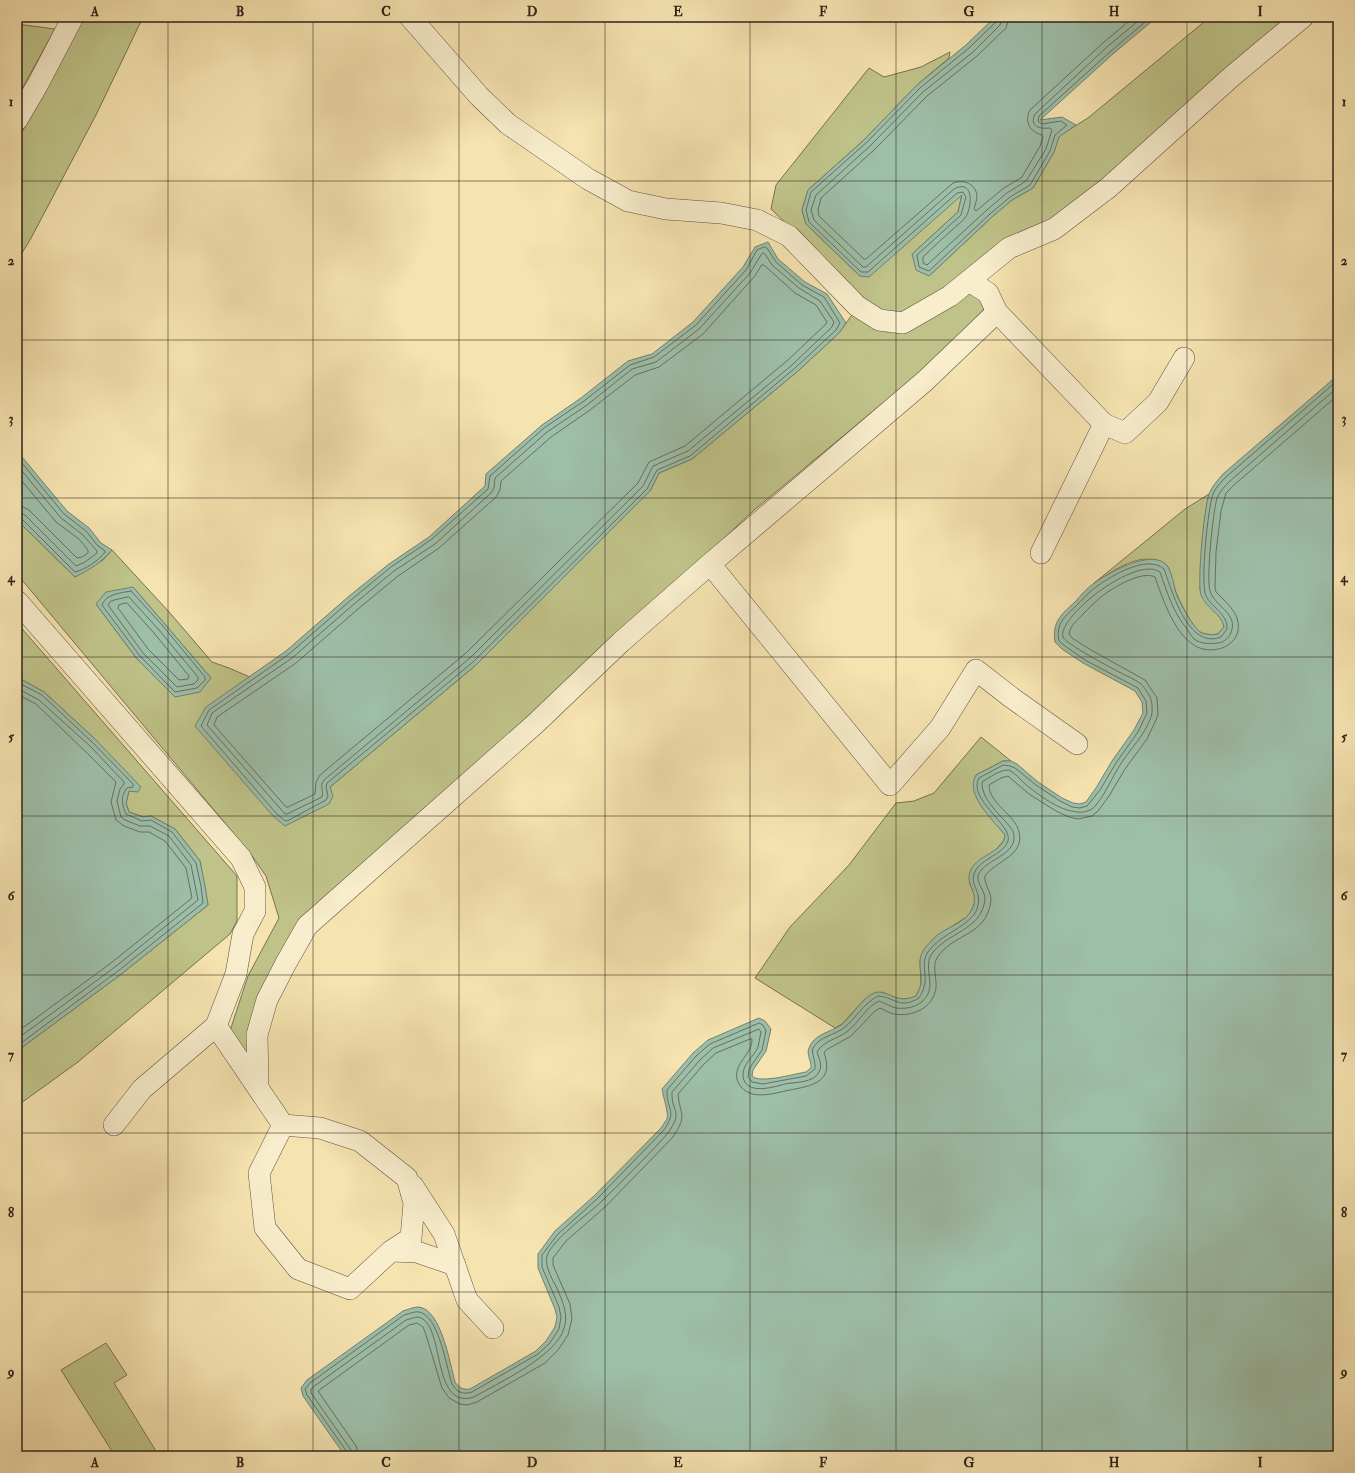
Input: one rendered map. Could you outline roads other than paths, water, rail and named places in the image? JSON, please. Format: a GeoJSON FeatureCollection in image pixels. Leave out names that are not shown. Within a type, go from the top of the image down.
{"type":"FeatureCollection","features":[{"type":"Feature","properties":{"kind":"street"},"geometry":{"type":"LineString","coordinates":[[17,120],[38,84],[73,17]]}},
{"type":"Feature","properties":{"kind":"street"},"geometry":{"type":"LineString","coordinates":[[410,17],[479,96],[508,124],[588,179],[628,201],[666,209],[721,213],[757,220],[789,236],[857,306],[879,320],[904,323],[950,296],[1009,248],[1054,229],[1108,188],[1230,78],[1303,17]]}},
{"type":"Feature","properties":{"kind":"street"},"geometry":{"type":"LineString","coordinates":[[969,281],[988,294],[997,312],[1104,424],[1125,433],[1158,402],[1184,358]]}},
{"type":"Feature","properties":{"kind":"street"},"geometry":{"type":"LineString","coordinates":[[258,1087],[257,1035],[265,1007],[286,963],[307,926],[529,730],[621,642],[710,564],[925,381],[997,312]]}},
{"type":"Feature","properties":{"kind":"street"},"geometry":{"type":"LineString","coordinates":[[1041,553],[1104,424]]}},
{"type":"Feature","properties":{"kind":"street"},"geometry":{"type":"LineString","coordinates":[[710,564],[890,785],[940,728],[976,670],[1012,698],[1077,744]]}},
{"type":"Feature","properties":{"kind":"street"},"geometry":{"type":"LineString","coordinates":[[17,601],[241,858],[255,887],[255,911],[243,934],[236,974],[216,1026],[142,1090],[114,1125]]}},
{"type":"Feature","properties":{"kind":"street"},"geometry":{"type":"LineString","coordinates":[[216,1026],[283,1125]]}},
{"type":"Feature","properties":{"kind":"street"},"geometry":{"type":"LineString","coordinates":[[283,1125],[320,1128],[360,1141],[407,1178],[444,1234],[467,1300],[493,1328]]}},
{"type":"Feature","properties":{"kind":"street"},"geometry":{"type":"LineString","coordinates":[[283,1125],[259,1173],[265,1228],[298,1269],[350,1289],[391,1251],[411,1238],[414,1203],[407,1178]]}},
{"type":"Feature","properties":{"kind":"street"},"geometry":{"type":"LineString","coordinates":[[391,1251],[416,1252],[455,1265]]}},
{"type":"Feature","properties":{"kind":"water"},"geometry":{"type":"Polygon","coordinates":[[[995,17],[1157,17],[1114,53],[1040,120],[1062,117],[1076,125],[1059,137],[1054,152],[1033,188],[1012,200],[993,216],[929,276],[916,270],[912,254],[958,212],[962,195],[869,277],[860,276],[806,224],[802,210],[808,190],[864,140],[917,85],[966,45],[995,17]]]}},
{"type":"Feature","properties":{"kind":"water"},"geometry":{"type":"Polygon","coordinates":[[[768,242],[778,259],[805,282],[827,294],[846,323],[839,333],[798,371],[692,459],[659,473],[650,491],[476,665],[330,787],[333,796],[329,804],[285,826],[273,816],[195,726],[206,707],[286,651],[348,597],[389,564],[429,537],[485,486],[486,474],[542,425],[581,398],[628,361],[652,354],[693,322],[743,267],[755,247],[768,242]]]}},
{"type":"Feature","properties":{"kind":"water"},"geometry":{"type":"Polygon","coordinates":[[[1338,375],[1338,1456],[345,1456],[303,1396],[301,1388],[307,1380],[403,1311],[416,1307],[426,1310],[433,1317],[443,1338],[455,1382],[463,1389],[470,1389],[536,1351],[546,1341],[555,1327],[557,1317],[538,1268],[538,1254],[555,1231],[594,1196],[661,1128],[667,1119],[667,1109],[662,1089],[693,1053],[708,1040],[759,1018],[765,1021],[771,1029],[766,1051],[753,1070],[752,1076],[756,1078],[769,1079],[806,1072],[811,1068],[808,1051],[811,1043],[819,1036],[841,1025],[868,997],[878,992],[902,999],[916,996],[921,984],[920,959],[923,951],[933,939],[943,931],[961,921],[970,913],[973,907],[974,897],[969,880],[970,872],[977,862],[1000,846],[1005,835],[977,799],[973,782],[976,775],[1003,761],[1011,761],[1062,798],[1073,803],[1080,804],[1086,802],[1134,730],[1143,713],[1142,702],[1135,691],[1083,663],[1062,649],[1055,642],[1055,629],[1059,618],[1086,590],[1108,574],[1130,564],[1153,559],[1162,561],[1168,567],[1176,593],[1186,614],[1197,629],[1205,634],[1218,634],[1224,627],[1223,622],[1203,600],[1200,587],[1200,561],[1203,529],[1210,491],[1223,474],[1338,375]]]}},
{"type":"Feature","properties":{"kind":"water"},"geometry":{"type":"Polygon","coordinates":[[[17,451],[67,511],[89,528],[101,543],[112,550],[95,566],[75,577],[17,520],[17,451]]]}},
{"type":"Feature","properties":{"kind":"water"},"geometry":{"type":"Polygon","coordinates":[[[133,587],[211,678],[200,692],[175,697],[137,659],[96,604],[106,592],[133,587]]]}},
{"type":"Feature","properties":{"kind":"water"},"geometry":{"type":"Polygon","coordinates":[[[17,677],[44,692],[96,740],[141,787],[138,792],[129,791],[126,803],[129,812],[143,817],[151,816],[175,829],[200,861],[208,905],[120,975],[17,1051],[17,677]]]}}]}
